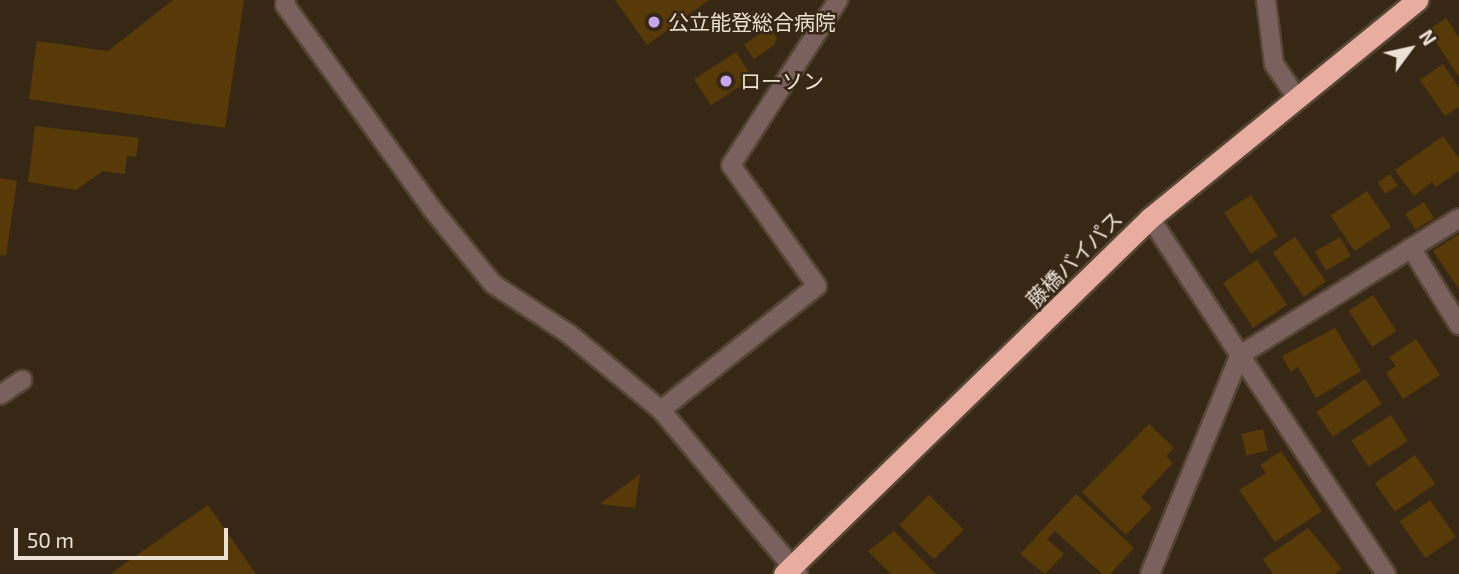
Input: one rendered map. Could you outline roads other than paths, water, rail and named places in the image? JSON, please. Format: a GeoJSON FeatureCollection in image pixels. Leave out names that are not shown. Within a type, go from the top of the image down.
{"type":"FeatureCollection","features":[{"type":"Feature","properties":{"kind":"highway","name":"藤橋バイパス"},"geometry":{"type":"LineString","coordinates":[[791,572],[1150,218],[1417,0]]}},
{"type":"Feature","properties":{"kind":"street"},"geometry":{"type":"LineString","coordinates":[[286,0],[285,5],[432,209],[492,284],[569,334],[661,410],[791,572]]}},
{"type":"Feature","properties":{"kind":"street"},"geometry":{"type":"LineString","coordinates":[[661,410],[817,286],[731,165],[838,0]]}},
{"type":"Feature","properties":{"kind":"street"},"geometry":{"type":"LineString","coordinates":[[1266,0],[1274,64],[1297,98]]}},
{"type":"Feature","properties":{"kind":"street"},"geometry":{"type":"LineString","coordinates":[[1150,218],[1385,574]]}},
{"type":"Feature","properties":{"kind":"street"},"geometry":{"type":"LineString","coordinates":[[1150,574],[1240,355],[1459,218]]}},
{"type":"Feature","properties":{"kind":"street"},"geometry":{"type":"LineString","coordinates":[[1411,248],[1459,325]]}},
{"type":"Feature","properties":{"kind":"street"},"geometry":{"type":"LineString","coordinates":[[0,395],[22,380]]}},
{"type":"Feature","properties":{"kind":"place","name":"公立能登総合病院"},"geometry":{"type":"Point","coordinates":[654,22]}},
{"type":"Feature","properties":{"kind":"place","name":"ローソン"},"geometry":{"type":"Point","coordinates":[726,81]}}]}
